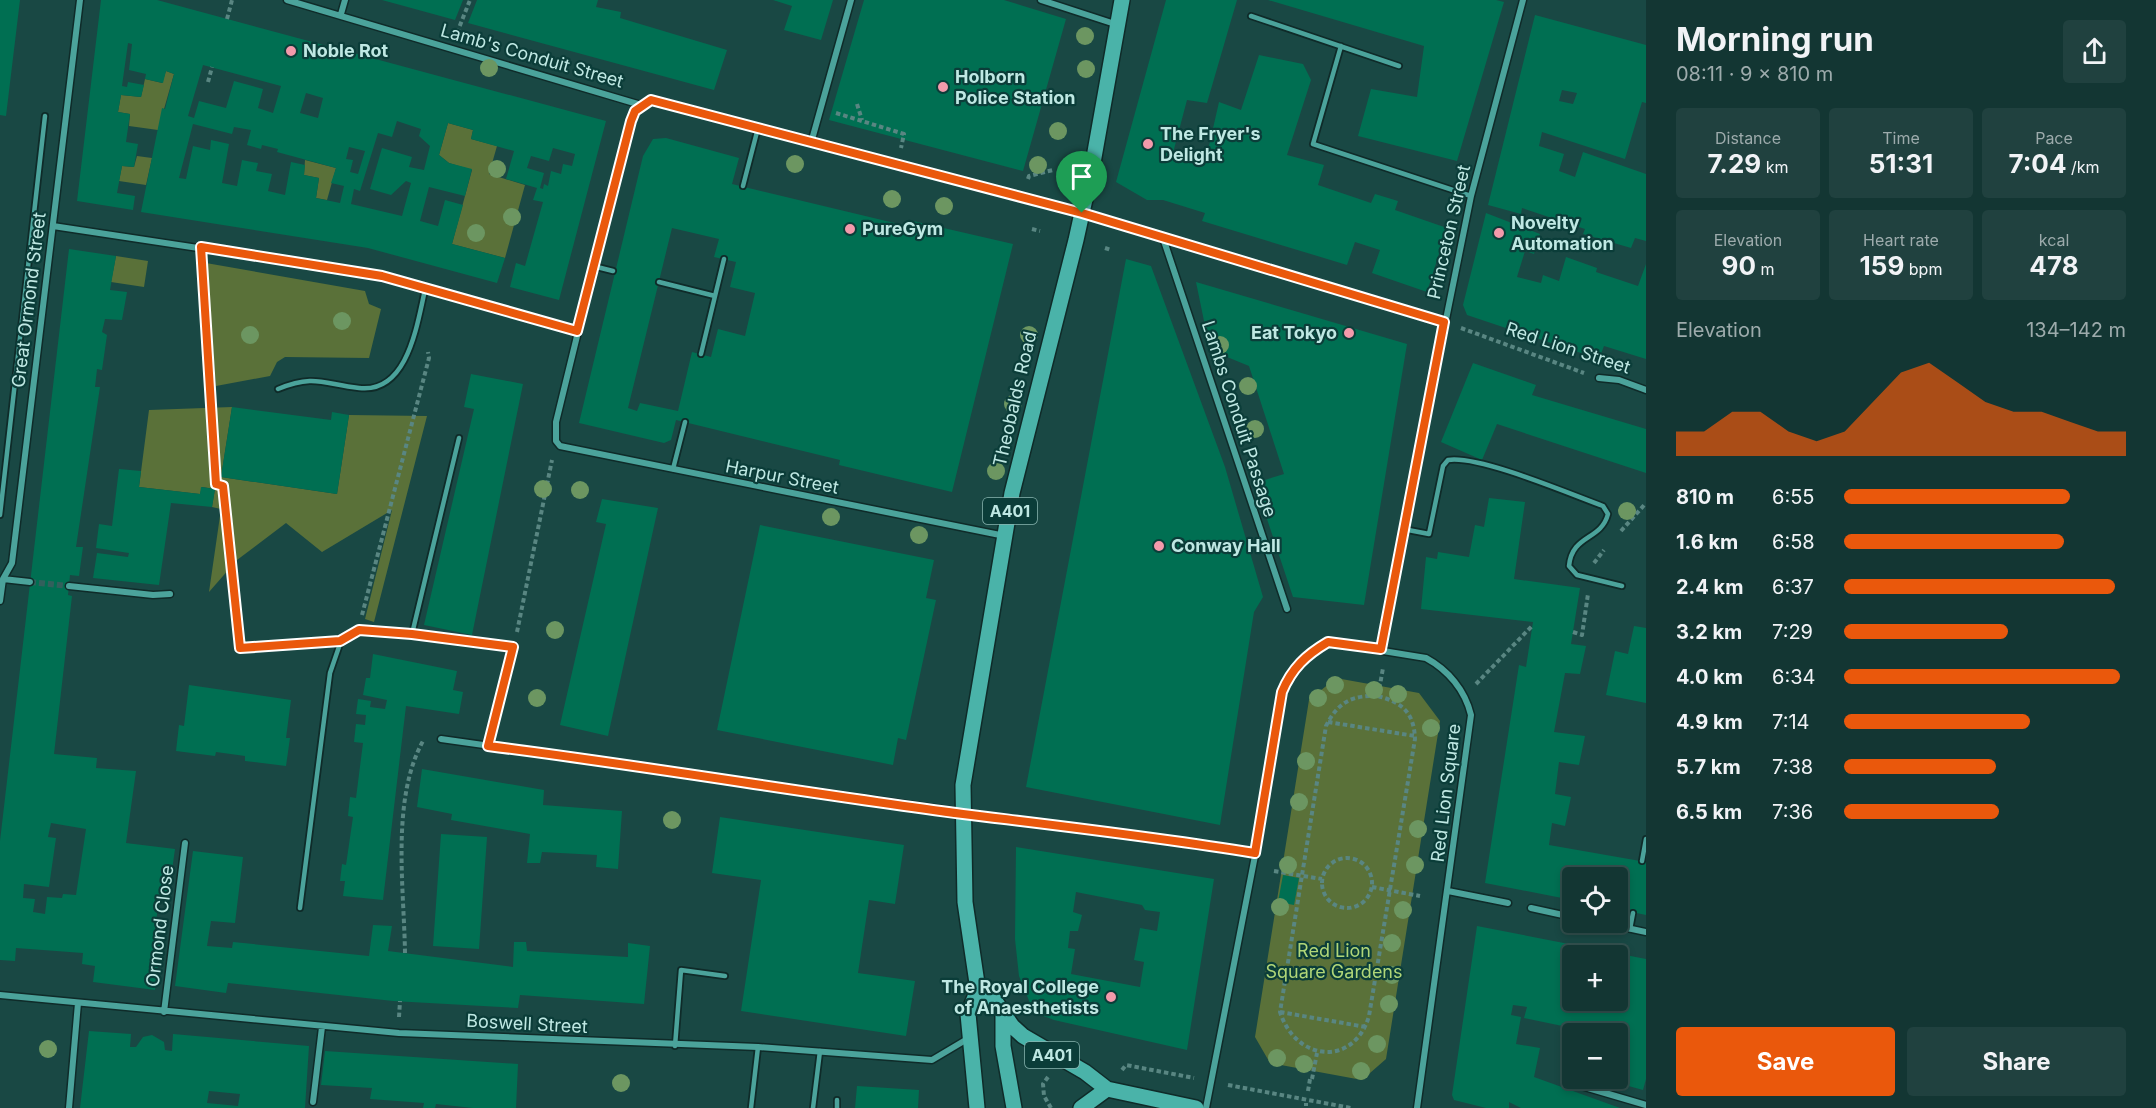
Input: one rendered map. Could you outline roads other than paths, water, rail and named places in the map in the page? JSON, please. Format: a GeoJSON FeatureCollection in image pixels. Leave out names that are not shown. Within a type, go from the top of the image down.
{"type":"FeatureCollection","features":[{"type":"Feature","properties":{"kind":"main road","name":"Theobalds Road"},"geometry":{"type":"LineString","coordinates":[[977,1108],[968,1014],[978,990],[965,902],[963,784],[1012,493],[1082,213],[1122,0]]}},
{"type":"Feature","properties":{"kind":"main road","name":"A401"},"geometry":{"type":"LineString","coordinates":[[978,990],[993,998],[1003,1014],[1023,1036],[1085,1072],[1107,1089]]}},
{"type":"Feature","properties":{"kind":"main road"},"geometry":{"type":"LineString","coordinates":[[1003,1014],[1003,1046],[1014,1108]]}},
{"type":"Feature","properties":{"kind":"main road"},"geometry":{"type":"LineString","coordinates":[[1081,1108],[1107,1089],[1196,1108]]}},
{"type":"Feature","properties":{"kind":"street","name":"Great Ormond Street"},"geometry":{"type":"LineString","coordinates":[[0,601],[1,576],[12,563],[80,0]]}},
{"type":"Feature","properties":{"kind":"street","name":"Lamb's Conduit Street"},"geometry":{"type":"LineString","coordinates":[[287,0],[341,14],[641,105],[657,100],[811,144],[1082,213]]}},
{"type":"Feature","properties":{"kind":"street"},"geometry":{"type":"LineString","coordinates":[[341,14],[345,0]]}},
{"type":"Feature","properties":{"kind":"street"},"geometry":{"type":"LineString","coordinates":[[811,144],[851,0]]}},
{"type":"Feature","properties":{"kind":"street"},"geometry":{"type":"LineString","coordinates":[[1041,0],[1118,25]]}},
{"type":"Feature","properties":{"kind":"street","name":"Princeton Street"},"geometry":{"type":"LineString","coordinates":[[1395,571],[1444,322],[1472,196],[1523,0]]}},
{"type":"Feature","properties":{"kind":"street"},"geometry":{"type":"LineString","coordinates":[[53,226],[382,276],[425,290],[577,331],[626,136],[633,114],[641,105]]}},
{"type":"Feature","properties":{"kind":"street"},"geometry":{"type":"LineString","coordinates":[[1082,213],[1444,322]]}},
{"type":"Feature","properties":{"kind":"street","name":"Lambs Conduit Passage"},"geometry":{"type":"LineString","coordinates":[[1163,238],[1287,609]]}},
{"type":"Feature","properties":{"kind":"street","name":"Harpur Street"},"geometry":{"type":"LineString","coordinates":[[577,331],[556,422],[556,441],[560,446],[1006,536]]}},
{"type":"Feature","properties":{"kind":"street","name":"Red Lion Street"},"geometry":{"type":"LineString","coordinates":[[1599,378],[1618,380],[1646,390]]}},
{"type":"Feature","properties":{"kind":"street"},"geometry":{"type":"LineString","coordinates":[[1,576],[30,582]]}},
{"type":"Feature","properties":{"kind":"street"},"geometry":{"type":"LineString","coordinates":[[69,586],[153,595],[170,594]]}},
{"type":"Feature","properties":{"kind":"street","name":"Red Lion Square"},"geometry":{"type":"LineString","coordinates":[[1255,853],[1282,692],[1289,675],[1300,662],[1328,642],[1418,656],[1437,664],[1465,696],[1470,714],[1417,1108]]}},
{"type":"Feature","properties":{"kind":"street"},"geometry":{"type":"LineString","coordinates":[[441,739],[1255,853],[1206,1108]]}},
{"type":"Feature","properties":{"kind":"street","name":"Ormond Close"},"geometry":{"type":"LineString","coordinates":[[164,1012],[185,843]]}},
{"type":"Feature","properties":{"kind":"street"},"geometry":{"type":"LineString","coordinates":[[1448,891],[1508,903]]}},
{"type":"Feature","properties":{"kind":"street"},"geometry":{"type":"LineString","coordinates":[[1532,908],[1562,915]]}},
{"type":"Feature","properties":{"kind":"street"},"geometry":{"type":"LineString","coordinates":[[1630,929],[1646,932]]}},
{"type":"Feature","properties":{"kind":"street","name":"Boswell Street"},"geometry":{"type":"LineString","coordinates":[[0,995],[322,1027],[675,1046],[758,1047],[932,1060],[970,1037]]}},
{"type":"Feature","properties":{"kind":"street"},"geometry":{"type":"LineString","coordinates":[[69,1108],[78,1003]]}},
{"type":"Feature","properties":{"kind":"street"},"geometry":{"type":"LineString","coordinates":[[313,1102],[322,1027]]}},
{"type":"Feature","properties":{"kind":"street"},"geometry":{"type":"LineString","coordinates":[[1591,1089],[1646,1105]]}},
{"type":"Feature","properties":{"kind":"lane"},"geometry":{"type":"LineString","coordinates":[[1251,16],[1399,66]]}},
{"type":"Feature","properties":{"kind":"lane"},"geometry":{"type":"LineString","coordinates":[[1341,46],[1313,144],[1472,196]]}},
{"type":"Feature","properties":{"kind":"lane"},"geometry":{"type":"LineString","coordinates":[[0,514],[45,116]]}},
{"type":"Feature","properties":{"kind":"lane"},"geometry":{"type":"LineString","coordinates":[[743,186],[758,128]]}},
{"type":"Feature","properties":{"kind":"lane"},"geometry":{"type":"LineString","coordinates":[[701,354],[724,259]]}},
{"type":"Feature","properties":{"kind":"lane"},"geometry":{"type":"LineString","coordinates":[[593,266],[613,271]]}},
{"type":"Feature","properties":{"kind":"lane"},"geometry":{"type":"LineString","coordinates":[[659,282],[715,297]]}},
{"type":"Feature","properties":{"kind":"lane"},"geometry":{"type":"LineString","coordinates":[[278,389],[301,380],[362,389],[385,385],[401,368],[419,319],[425,290]]}},
{"type":"Feature","properties":{"kind":"lane"},"geometry":{"type":"LineString","coordinates":[[672,470],[685,422]]}},
{"type":"Feature","properties":{"kind":"lane"},"geometry":{"type":"LineString","coordinates":[[412,634],[459,438]]}},
{"type":"Feature","properties":{"kind":"lane"},"geometry":{"type":"LineString","coordinates":[[1403,529],[1429,534],[1443,466],[1448,460],[1457,458],[1481,464],[1603,506],[1608,514],[1606,522],[1599,531],[1579,541],[1570,555],[1569,566],[1577,575],[1622,585]]}},
{"type":"Feature","properties":{"kind":"lane"},"geometry":{"type":"LineString","coordinates":[[300,908],[330,673],[340,641],[359,630],[412,634],[513,647],[488,746]]}},
{"type":"Feature","properties":{"kind":"lane"},"geometry":{"type":"LineString","coordinates":[[1642,861],[1646,839]]}},
{"type":"Feature","properties":{"kind":"lane"},"geometry":{"type":"LineString","coordinates":[[1630,929],[1633,913]]}},
{"type":"Feature","properties":{"kind":"lane"},"geometry":{"type":"LineString","coordinates":[[675,1046],[681,970],[725,976]]}},
{"type":"Feature","properties":{"kind":"lane"},"geometry":{"type":"LineString","coordinates":[[751,1108],[758,1047]]}},
{"type":"Feature","properties":{"kind":"lane"},"geometry":{"type":"LineString","coordinates":[[813,1108],[820,1051]]}},
{"type":"Feature","properties":{"kind":"lane"},"geometry":{"type":"LineString","coordinates":[[837,1100],[837,1108]]}},
{"type":"Feature","properties":{"kind":"tunnel"},"geometry":{"type":"LineString","coordinates":[[30,582],[69,586]]}},
{"type":"Feature","properties":{"kind":"place","name":"Noble Rot"},"geometry":{"type":"Point","coordinates":[291,51]}},
{"type":"Feature","properties":{"kind":"place","name":"Holborn Police Station"},"geometry":{"type":"Point","coordinates":[943,87]}},
{"type":"Feature","properties":{"kind":"place","name":"The Fryer's Delight"},"geometry":{"type":"Point","coordinates":[1148,144]}},
{"type":"Feature","properties":{"kind":"place","name":"PureGym"},"geometry":{"type":"Point","coordinates":[850,229]}},
{"type":"Feature","properties":{"kind":"place","name":"Novelty Automation"},"geometry":{"type":"Point","coordinates":[1499,233]}},
{"type":"Feature","properties":{"kind":"place","name":"Eat Tokyo"},"geometry":{"type":"Point","coordinates":[1349,333]}},
{"type":"Feature","properties":{"kind":"place","name":"Conway Hall"},"geometry":{"type":"Point","coordinates":[1159,546]}},
{"type":"Feature","properties":{"kind":"place","name":"The Royal College of Anaesthetists"},"geometry":{"type":"Point","coordinates":[1111,997]}},
{"type":"Feature","properties":{"kind":"park label","name":"Red Lion Square Gardens"},"geometry":{"type":"Point","coordinates":[1334,961]}}]}
